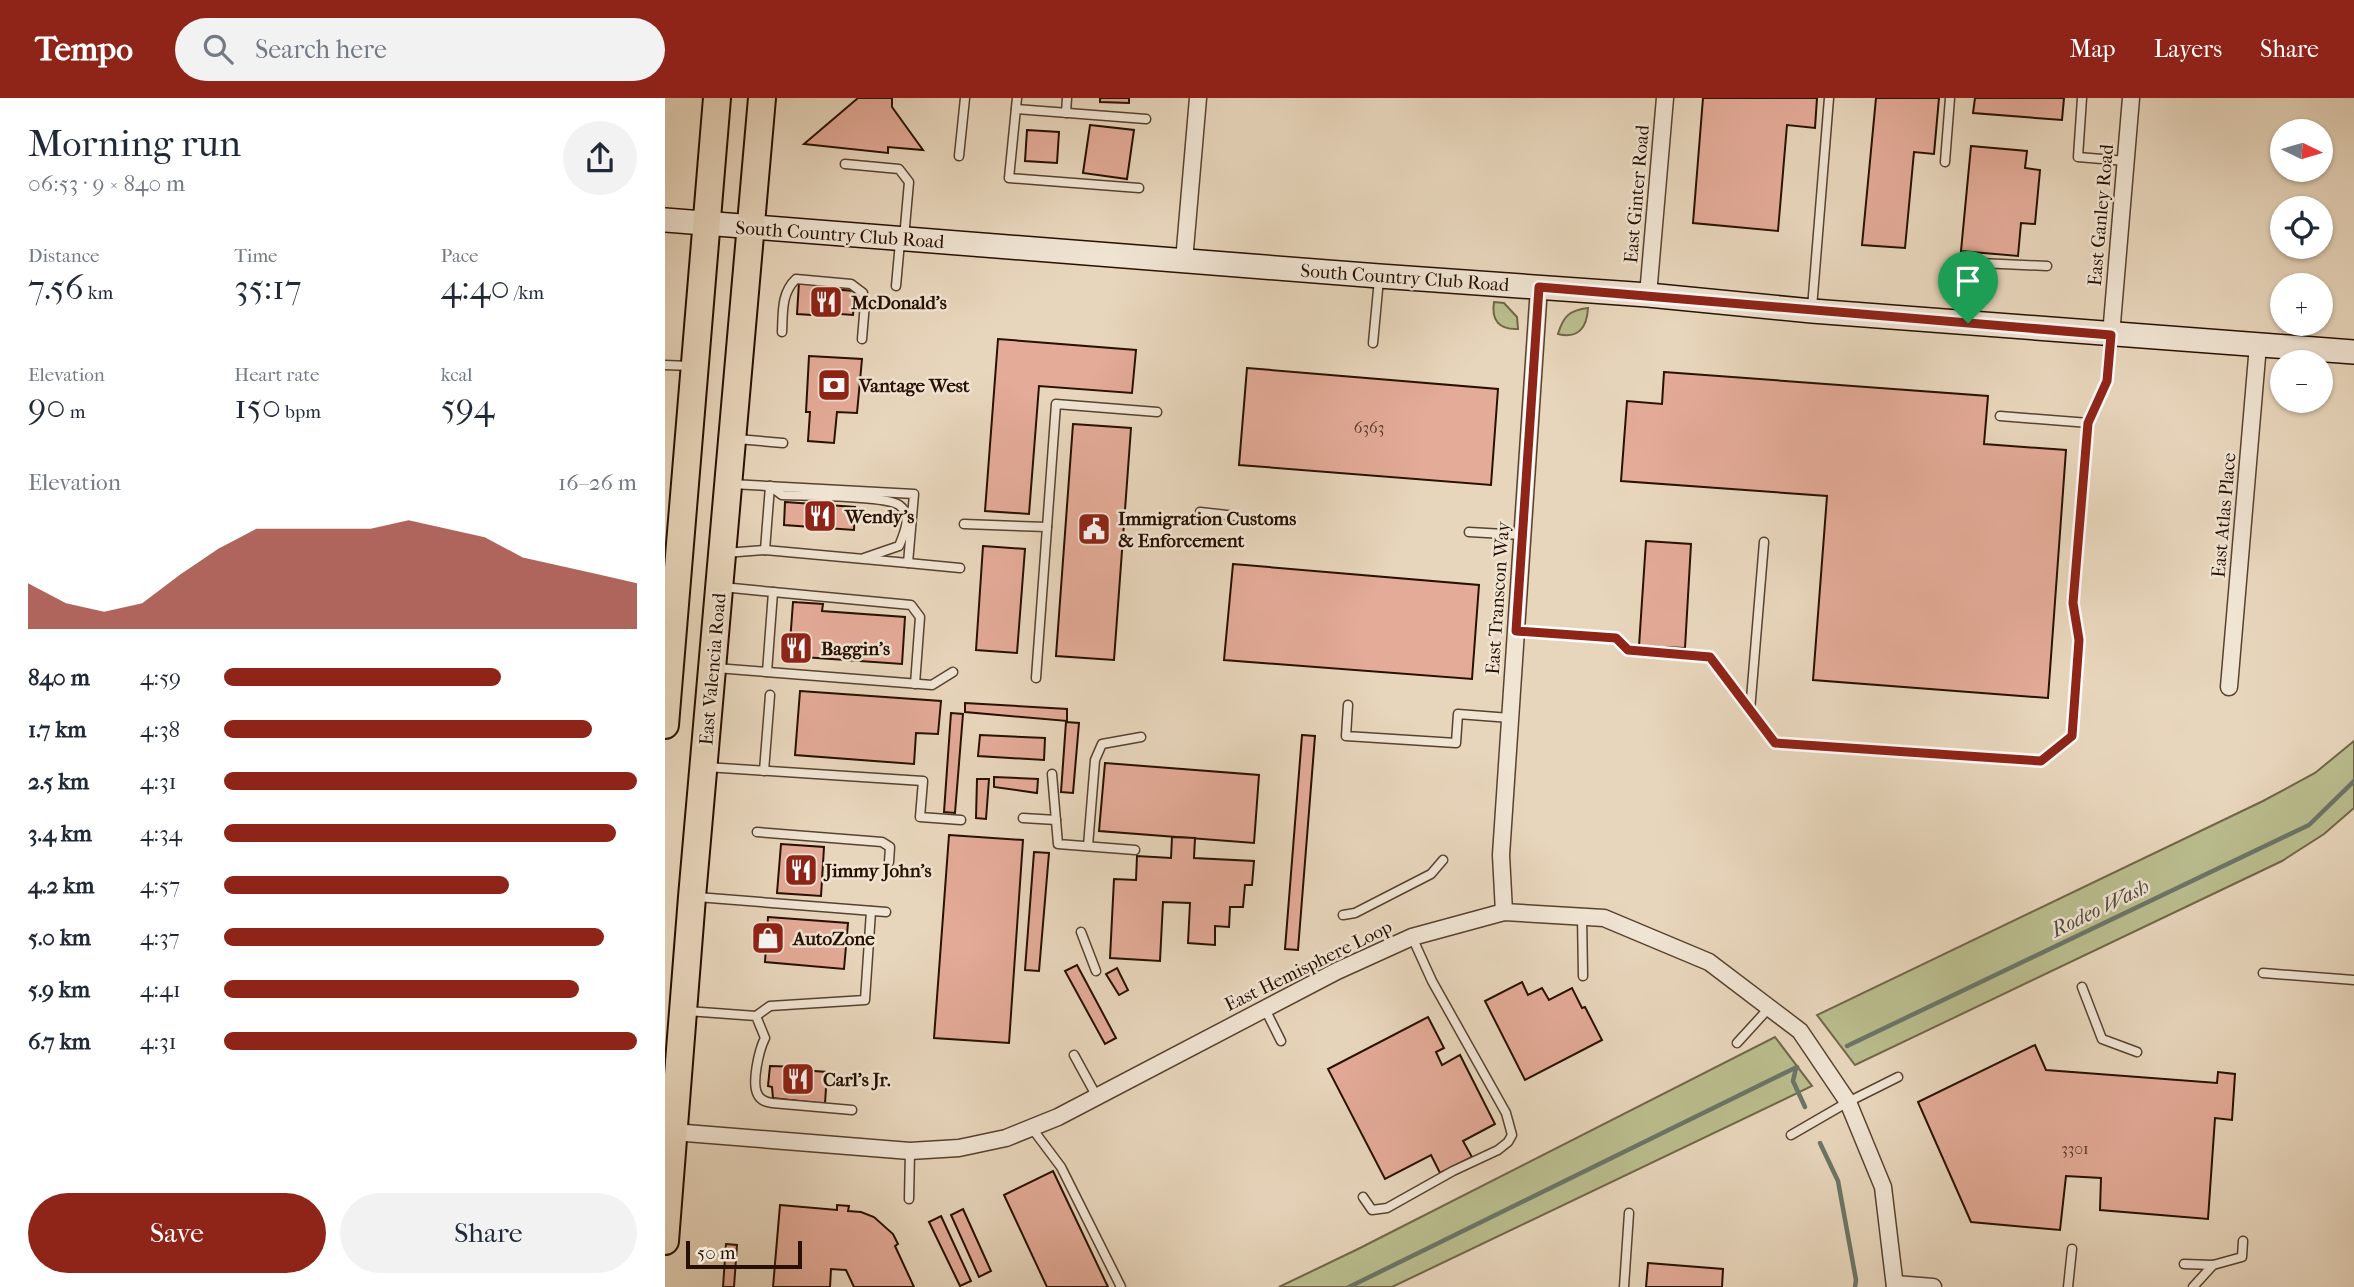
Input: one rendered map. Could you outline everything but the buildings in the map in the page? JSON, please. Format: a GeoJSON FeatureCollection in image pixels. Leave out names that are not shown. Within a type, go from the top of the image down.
{"type":"FeatureCollection","features":[{"type":"Feature","properties":{"kind":"main road"},"geometry":{"type":"LineString","coordinates":[[665,725],[669,624],[717,98]]}},
{"type":"Feature","properties":{"kind":"main road","name":"East Valencia Road"},"geometry":{"type":"LineString","coordinates":[[665,1241],[669,1131],[683,1010],[762,98]]}},
{"type":"Feature","properties":{"kind":"street"},"geometry":{"type":"LineString","coordinates":[[1184,261],[1198,98]]}},
{"type":"Feature","properties":{"kind":"street","name":"East Ginter Road"},"geometry":{"type":"LineString","coordinates":[[1649,295],[1665,98]]}},
{"type":"Feature","properties":{"kind":"street","name":"East Ganley Road"},"geometry":{"type":"LineString","coordinates":[[2111,335],[2131,98]]}},
{"type":"Feature","properties":{"kind":"street","name":"South Country Club Road"},"geometry":{"type":"LineString","coordinates":[[665,220],[2354,352]]}},
{"type":"Feature","properties":{"kind":"street","name":"East Transcon Way"},"geometry":{"type":"LineString","coordinates":[[1504,912],[1501,855],[1539,287]]}},
{"type":"Feature","properties":{"kind":"street","name":"East Atlas Place"},"geometry":{"type":"LineString","coordinates":[[2229,687],[2258,345]]}},
{"type":"Feature","properties":{"kind":"street","name":"East Hemisphere Loop"},"geometry":{"type":"LineString","coordinates":[[669,1131],[909,1150],[959,1148],[1006,1138],[1097,1097],[1337,971],[1412,937],[1504,912],[1604,918],[1709,962],[1800,1031],[1848,1101],[1883,1188],[1895,1285]]}},
{"type":"Feature","properties":{"kind":"street"},"geometry":{"type":"LineString","coordinates":[[1895,1285],[1933,1287]]}},
{"type":"Feature","properties":{"kind":"lane"},"geometry":{"type":"LineString","coordinates":[[959,156],[965,98]]}},
{"type":"Feature","properties":{"kind":"lane"},"geometry":{"type":"LineString","coordinates":[[1017,98],[1009,178],[1139,188]]}},
{"type":"Feature","properties":{"kind":"lane"},"geometry":{"type":"LineString","coordinates":[[1066,113],[1067,98]]}},
{"type":"Feature","properties":{"kind":"lane"},"geometry":{"type":"LineString","coordinates":[[1812,311],[1829,98]]}},
{"type":"Feature","properties":{"kind":"lane"},"geometry":{"type":"LineString","coordinates":[[1945,162],[1950,98]]}},
{"type":"Feature","properties":{"kind":"lane"},"geometry":{"type":"LineString","coordinates":[[2082,98],[2078,157],[2126,161]]}},
{"type":"Feature","properties":{"kind":"lane"},"geometry":{"type":"LineString","coordinates":[[1016,109],[1146,119]]}},
{"type":"Feature","properties":{"kind":"lane"},"geometry":{"type":"LineString","coordinates":[[845,164],[899,169],[909,182],[896,286]]}},
{"type":"Feature","properties":{"kind":"lane"},"geometry":{"type":"LineString","coordinates":[[1968,323],[1972,275],[1980,263],[2047,266]]}},
{"type":"Feature","properties":{"kind":"lane"},"geometry":{"type":"LineString","coordinates":[[1373,344],[1379,276]]}},
{"type":"Feature","properties":{"kind":"lane"},"geometry":{"type":"LineString","coordinates":[[782,332],[788,287],[796,279],[851,284],[863,293],[865,303],[862,339]]}},
{"type":"Feature","properties":{"kind":"lane"},"geometry":{"type":"LineString","coordinates":[[1516,631],[1616,638],[1628,650],[1710,657],[1775,743],[2041,761],[2072,736],[2079,640],[2073,603],[2088,423],[2107,381],[2111,335]]}},
{"type":"Feature","properties":{"kind":"lane"},"geometry":{"type":"LineString","coordinates":[[665,365],[694,367]]}},
{"type":"Feature","properties":{"kind":"lane"},"geometry":{"type":"LineString","coordinates":[[1036,678],[1056,404],[1157,412]]}},
{"type":"Feature","properties":{"kind":"lane"},"geometry":{"type":"LineString","coordinates":[[2000,416],[2088,423]]}},
{"type":"Feature","properties":{"kind":"lane"},"geometry":{"type":"LineString","coordinates":[[732,438],[783,443]]}},
{"type":"Feature","properties":{"kind":"lane"},"geometry":{"type":"LineString","coordinates":[[728,483],[914,494],[908,563]]}},
{"type":"Feature","properties":{"kind":"lane"},"geometry":{"type":"LineString","coordinates":[[765,550],[770,486]]}},
{"type":"Feature","properties":{"kind":"lane"},"geometry":{"type":"LineString","coordinates":[[770,486],[782,495],[883,500],[900,506],[905,514],[906,529],[899,546],[861,559]]}},
{"type":"Feature","properties":{"kind":"lane"},"geometry":{"type":"LineString","coordinates":[[1200,512],[1236,516]]}},
{"type":"Feature","properties":{"kind":"lane"},"geometry":{"type":"LineString","coordinates":[[964,524],[1047,527]]}},
{"type":"Feature","properties":{"kind":"lane"},"geometry":{"type":"LineString","coordinates":[[1469,532],[1522,535]]}},
{"type":"Feature","properties":{"kind":"lane"},"geometry":{"type":"LineString","coordinates":[[1750,711],[1764,542]]}},
{"type":"Feature","properties":{"kind":"lane"},"geometry":{"type":"LineString","coordinates":[[722,553],[765,550],[960,568]]}},
{"type":"Feature","properties":{"kind":"lane"},"geometry":{"type":"LineString","coordinates":[[719,587],[911,605],[920,617],[915,684]]}},
{"type":"Feature","properties":{"kind":"lane"},"geometry":{"type":"LineString","coordinates":[[767,672],[773,592]]}},
{"type":"Feature","properties":{"kind":"lane"},"geometry":{"type":"LineString","coordinates":[[712,667],[932,685],[953,672]]}},
{"type":"Feature","properties":{"kind":"lane"},"geometry":{"type":"LineString","coordinates":[[764,771],[770,695]]}},
{"type":"Feature","properties":{"kind":"lane"},"geometry":{"type":"LineString","coordinates":[[1347,705],[1346,736],[1456,743],[1458,714],[1510,718]]}},
{"type":"Feature","properties":{"kind":"lane"},"geometry":{"type":"LineString","coordinates":[[1088,846],[1095,760],[1102,744],[1141,737]]}},
{"type":"Feature","properties":{"kind":"lane"},"geometry":{"type":"LineString","coordinates":[[703,766],[923,781],[920,817],[961,820]]}},
{"type":"Feature","properties":{"kind":"lane"},"geometry":{"type":"LineString","coordinates":[[1052,774],[1058,844],[1135,850]]}},
{"type":"Feature","properties":{"kind":"lane"},"geometry":{"type":"LineString","coordinates":[[1023,818],[1056,820]]}},
{"type":"Feature","properties":{"kind":"lane"},"geometry":{"type":"LineString","coordinates":[[757,832],[882,842],[890,847],[889,862]]}},
{"type":"Feature","properties":{"kind":"lane"},"geometry":{"type":"LineString","coordinates":[[1343,915],[1355,913],[1431,874],[1443,860]]}},
{"type":"Feature","properties":{"kind":"lane"},"geometry":{"type":"LineString","coordinates":[[692,897],[885,912]]}},
{"type":"Feature","properties":{"kind":"lane"},"geometry":{"type":"LineString","coordinates":[[683,1010],[756,1016],[770,1006],[865,1000],[871,911]]}},
{"type":"Feature","properties":{"kind":"lane"},"geometry":{"type":"LineString","coordinates":[[1582,916],[1583,976]]}},
{"type":"Feature","properties":{"kind":"lane"},"geometry":{"type":"LineString","coordinates":[[1081,932],[1096,971]]}},
{"type":"Feature","properties":{"kind":"lane"},"geometry":{"type":"LineString","coordinates":[[1363,1197],[1372,1209],[1387,1208],[1453,1171],[1498,1150],[1512,1135],[1506,1114],[1432,981],[1412,937]]}},
{"type":"Feature","properties":{"kind":"lane"},"geometry":{"type":"LineString","coordinates":[[2263,973],[2354,980]]}},
{"type":"Feature","properties":{"kind":"lane"},"geometry":{"type":"LineString","coordinates":[[2082,987],[2102,1039],[2137,1052]]}},
{"type":"Feature","properties":{"kind":"lane"},"geometry":{"type":"LineString","coordinates":[[1737,1043],[1769,1008]]}},
{"type":"Feature","properties":{"kind":"lane"},"geometry":{"type":"LineString","coordinates":[[1265,1009],[1281,1041]]}},
{"type":"Feature","properties":{"kind":"lane"},"geometry":{"type":"LineString","coordinates":[[756,1016],[765,1038],[759,1050],[756,1084],[756,1094],[760,1099],[772,1103],[852,1110]]}},
{"type":"Feature","properties":{"kind":"lane"},"geometry":{"type":"LineString","coordinates":[[1074,1055],[1097,1097]]}},
{"type":"Feature","properties":{"kind":"lane"},"geometry":{"type":"LineString","coordinates":[[1791,1135],[1848,1101],[1898,1077]]}},
{"type":"Feature","properties":{"kind":"lane"},"geometry":{"type":"LineString","coordinates":[[1031,1127],[1061,1167],[1121,1287]]}},
{"type":"Feature","properties":{"kind":"lane"},"geometry":{"type":"LineString","coordinates":[[909,1150],[909,1199]]}},
{"type":"Feature","properties":{"kind":"lane"},"geometry":{"type":"LineString","coordinates":[[1624,1287],[1629,1213]]}},
{"type":"Feature","properties":{"kind":"lane"},"geometry":{"type":"LineString","coordinates":[[2184,1264],[2213,1265],[2242,1257],[2243,1241]]}},
{"type":"Feature","properties":{"kind":"lane"},"geometry":{"type":"LineString","coordinates":[[2068,1287],[2072,1249]]}},
{"type":"Feature","properties":{"kind":"lane"},"geometry":{"type":"LineString","coordinates":[[2193,1287],[2213,1265]]}},
{"type":"Feature","properties":{"kind":"green space"},"geometry":{"type":"Polygon","coordinates":[[[1494,302],[1504,303],[1517,317],[1518,329],[1506,328],[1498,323],[1494,314],[1494,302]]]}},
{"type":"Feature","properties":{"kind":"green space"},"geometry":{"type":"Polygon","coordinates":[[[1588,308],[1586,321],[1580,330],[1571,335],[1558,334],[1568,315],[1588,308]]]}},
{"type":"Feature","properties":{"kind":"green space"},"geometry":{"type":"Polygon","coordinates":[[[2354,741],[2354,808],[2324,834],[2282,861],[1855,1065],[1817,1015],[2263,801],[2315,773],[2354,741]]]}},
{"type":"Feature","properties":{"kind":"green space"},"geometry":{"type":"Polygon","coordinates":[[[1775,1037],[1812,1086],[1392,1287],[1279,1287],[1358,1249],[1775,1037]]]}},
{"type":"Feature","properties":{"kind":"waterway","name":"Rodeo Wash"},"geometry":{"type":"LineString","coordinates":[[1847,1046],[2309,825],[2354,781]]}},
{"type":"Feature","properties":{"kind":"waterway"},"geometry":{"type":"LineString","coordinates":[[1349,1287],[1797,1067]]}},
{"type":"Feature","properties":{"kind":"waterway","name":"Rodeo Wash"},"geometry":{"type":"LineString","coordinates":[[1796,1068],[1793,1081],[1805,1107]]}},
{"type":"Feature","properties":{"kind":"waterway","name":"Rodeo Wash"},"geometry":{"type":"LineString","coordinates":[[1820,1143],[1838,1181],[1855,1287]]}},
{"type":"Feature","properties":{"kind":"place","name":"McDonald's"},"geometry":{"type":"Point","coordinates":[826,302]}},
{"type":"Feature","properties":{"kind":"place","name":"Vantage West"},"geometry":{"type":"Point","coordinates":[834,385]}},
{"type":"Feature","properties":{"kind":"place","name":"Wendy's"},"geometry":{"type":"Point","coordinates":[820,516]}},
{"type":"Feature","properties":{"kind":"place","name":"Immigration Customs & Enforcement"},"geometry":{"type":"Point","coordinates":[1094,529]}},
{"type":"Feature","properties":{"kind":"place","name":"Baggin's"},"geometry":{"type":"Point","coordinates":[796,648]}},
{"type":"Feature","properties":{"kind":"place","name":"Jimmy John's"},"geometry":{"type":"Point","coordinates":[801,870]}},
{"type":"Feature","properties":{"kind":"place","name":"AutoZone"},"geometry":{"type":"Point","coordinates":[768,938]}},
{"type":"Feature","properties":{"kind":"place","name":"Carl's Jr."},"geometry":{"type":"Point","coordinates":[798,1079]}},
{"type":"Feature","properties":{"kind":"route"},"geometry":{"type":"LineString","coordinates":[[1539,287],[1968,323],[2111,335],[2107,381],[2088,423],[2073,603],[2079,640],[2072,736],[2041,761],[1775,743],[1710,657],[1628,650],[1616,638],[1516,631],[1539,287]]}}]}
